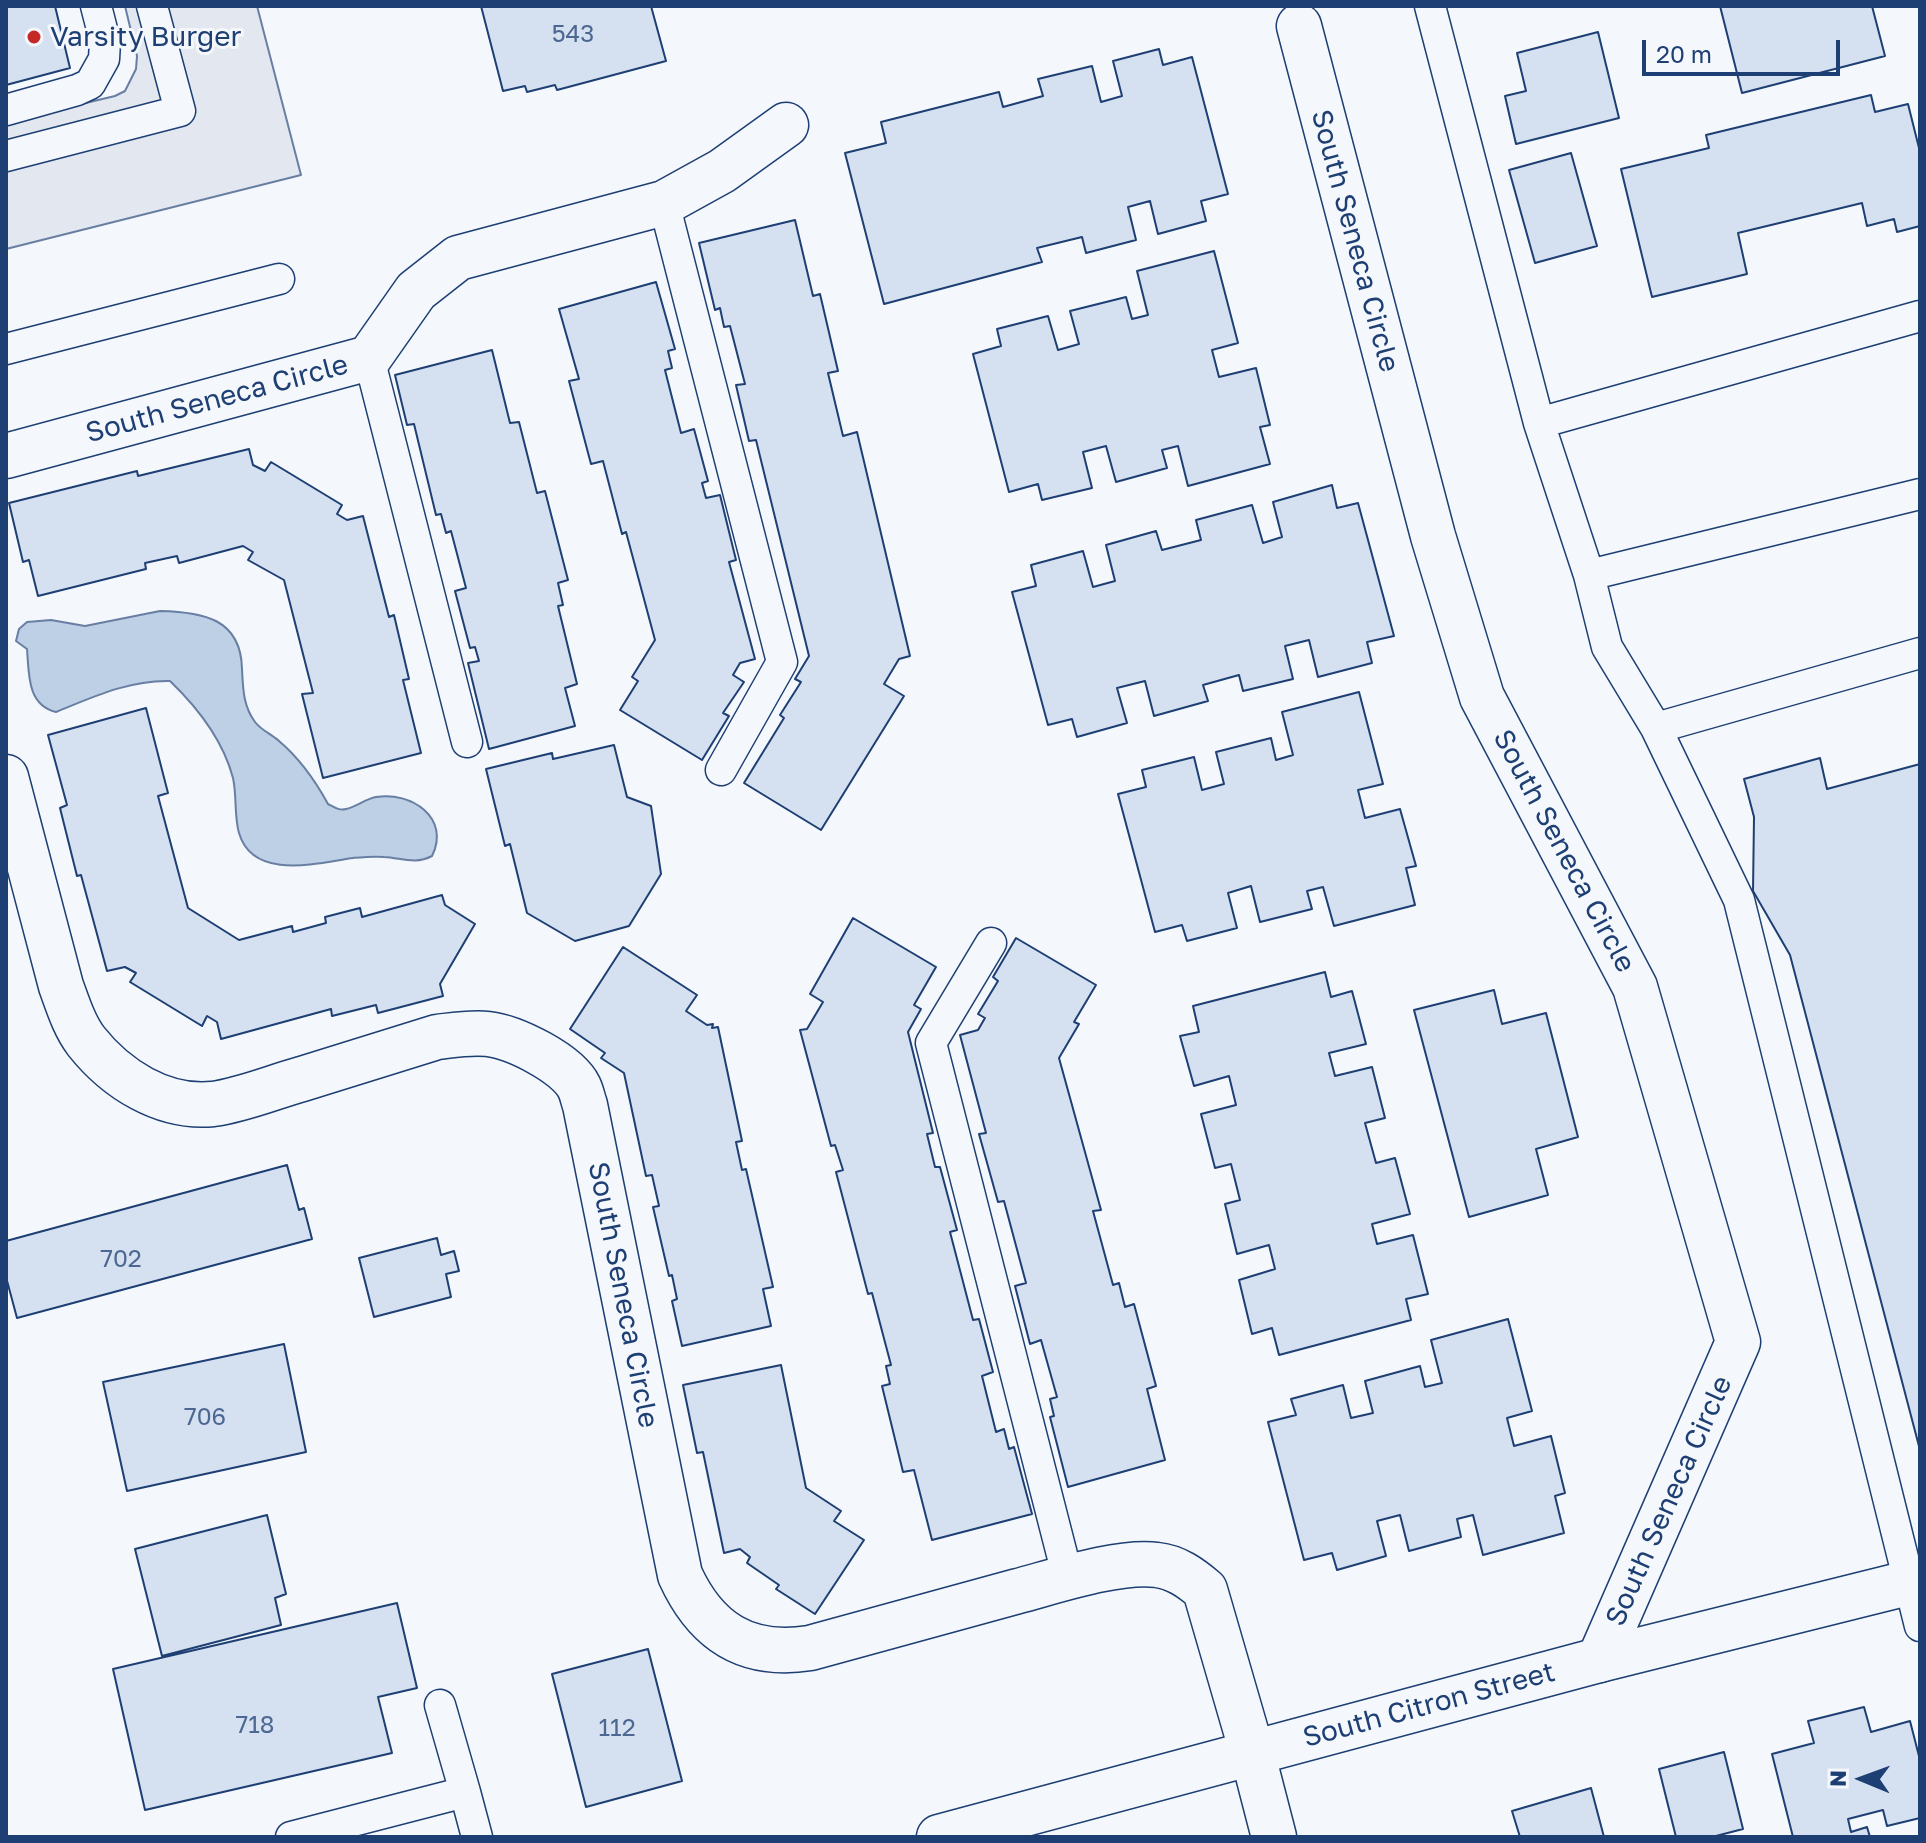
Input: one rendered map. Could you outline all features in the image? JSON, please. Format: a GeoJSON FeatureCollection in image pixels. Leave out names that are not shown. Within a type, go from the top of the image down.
{"type":"FeatureCollection","features":[{"type":"Feature","properties":{"kind":"street","name":"South Seneca Circle"},"geometry":{"type":"LineString","coordinates":[[1299,26],[1433,536],[1482,697],[1635,987],[1738,1342],[1599,1660]]}},
{"type":"Feature","properties":{"kind":"street","name":"South Seneca Circle"},"geometry":{"type":"LineString","coordinates":[[6,456],[369,358],[416,291],[458,258],[664,203],[722,171],[786,125]]}},
{"type":"Feature","properties":{"kind":"street","name":"South Seneca Circle"},"geometry":{"type":"LineString","coordinates":[[6,777],[71,1016],[85,1040],[106,1062],[125,1079],[147,1091],[173,1101],[213,1104],[437,1037],[467,1034],[507,1038],[528,1047],[567,1072],[579,1086],[680,1575],[690,1598],[726,1634],[748,1645],[788,1652],[1068,1578],[1135,1564],[1157,1565],[1190,1577],[1205,1590],[1274,1837]]}},
{"type":"Feature","properties":{"kind":"street","name":"South Citron Street"},"geometry":{"type":"LineString","coordinates":[[939,1837],[1599,1660],[1914,1581]]}},
{"type":"Feature","properties":{"kind":"lane"},"geometry":{"type":"LineString","coordinates":[[6,110],[90,84],[104,59],[105,41],[96,6]]}},
{"type":"Feature","properties":{"kind":"lane"},"geometry":{"type":"LineString","coordinates":[[6,156],[180,111],[152,6]]}},
{"type":"Feature","properties":{"kind":"lane"},"geometry":{"type":"LineString","coordinates":[[1430,6],[1539,423],[1589,575],[1607,647],[1656,728],[1739,900],[1914,1581],[1920,1626]]}},
{"type":"Feature","properties":{"kind":"lane"},"geometry":{"type":"LineString","coordinates":[[664,203],[782,662],[721,770]]}},
{"type":"Feature","properties":{"kind":"lane"},"geometry":{"type":"LineString","coordinates":[[6,349],[279,279]]}},
{"type":"Feature","properties":{"kind":"lane"},"geometry":{"type":"LineString","coordinates":[[1539,423],[1920,316]]}},
{"type":"Feature","properties":{"kind":"lane"},"geometry":{"type":"LineString","coordinates":[[369,358],[467,742]]}},
{"type":"Feature","properties":{"kind":"lane"},"geometry":{"type":"LineString","coordinates":[[1589,575],[1920,494]]}},
{"type":"Feature","properties":{"kind":"lane"},"geometry":{"type":"LineString","coordinates":[[1656,728],[1920,653]]}},
{"type":"Feature","properties":{"kind":"lane"},"geometry":{"type":"LineString","coordinates":[[991,943],[931,1043],[1068,1578]]}},
{"type":"Feature","properties":{"kind":"lane"},"geometry":{"type":"LineString","coordinates":[[440,1705],[477,1837]]}},
{"type":"Feature","properties":{"kind":"lane"},"geometry":{"type":"LineString","coordinates":[[291,1837],[465,1792]]}},
{"type":"Feature","properties":{"kind":"shaded area"},"geometry":{"type":"Polygon","coordinates":[[[125,6],[257,6],[301,175],[6,249],[6,122],[125,91],[136,69],[137,56],[125,6]]]}},
{"type":"Feature","properties":{"kind":"water"},"geometry":{"type":"Polygon","coordinates":[[[160,611],[204,616],[227,628],[240,652],[244,697],[251,716],[257,725],[300,762],[328,804],[343,809],[372,798],[389,796],[414,803],[432,819],[436,830],[432,856],[414,861],[365,857],[305,865],[272,863],[258,858],[246,848],[239,833],[233,778],[223,751],[200,714],[170,681],[126,686],[56,712],[40,703],[31,687],[27,649],[16,641],[19,629],[27,622],[51,620],[85,626],[160,611]]]}},
{"type":"Feature","properties":{"kind":"building","name":"Varsity Burger"},"geometry":{"type":"Polygon","coordinates":[[[6,6],[55,6],[70,68],[6,85],[6,6]]]}},
{"type":"Feature","properties":{"kind":"building"},"geometry":{"type":"Polygon","coordinates":[[[481,6],[651,6],[666,61],[557,90],[555,85],[527,92],[525,86],[503,91],[481,6]]]}},
{"type":"Feature","properties":{"kind":"building"},"geometry":{"type":"Polygon","coordinates":[[[1720,6],[1872,6],[1885,56],[1742,93],[1720,6]]]}},
{"type":"Feature","properties":{"kind":"building"},"geometry":{"type":"Polygon","coordinates":[[[1598,32],[1619,118],[1516,144],[1505,96],[1526,91],[1517,53],[1598,32]]]}},
{"type":"Feature","properties":{"kind":"building"},"geometry":{"type":"Polygon","coordinates":[[[1159,49],[1163,65],[1192,57],[1228,194],[1201,201],[1206,221],[1158,234],[1150,201],[1128,207],[1136,240],[1086,253],[1082,237],[1037,248],[1042,262],[884,304],[845,153],[886,143],[881,122],[999,92],[1003,107],[1043,96],[1038,79],[1092,66],[1101,102],[1122,96],[1113,61],[1159,49]]]}},
{"type":"Feature","properties":{"kind":"building"},"geometry":{"type":"Polygon","coordinates":[[[1871,95],[1875,112],[1908,104],[1920,152],[1920,226],[1897,232],[1894,219],[1867,226],[1862,203],[1738,233],[1747,274],[1652,297],[1621,169],[1709,148],[1706,135],[1871,95]]]}},
{"type":"Feature","properties":{"kind":"building"},"geometry":{"type":"Polygon","coordinates":[[[1571,153],[1597,246],[1535,263],[1509,170],[1571,153]]]}},
{"type":"Feature","properties":{"kind":"building"},"geometry":{"type":"Polygon","coordinates":[[[795,220],[813,296],[820,294],[838,371],[828,373],[843,436],[857,432],[910,656],[899,659],[884,684],[904,696],[821,830],[744,783],[784,718],[780,715],[801,682],[795,679],[809,656],[756,440],[749,441],[736,385],[745,384],[730,326],[724,327],[720,308],[715,310],[699,243],[795,220]]]}},
{"type":"Feature","properties":{"kind":"building"},"geometry":{"type":"Polygon","coordinates":[[[1214,251],[1238,343],[1212,350],[1219,377],[1256,368],[1270,425],[1260,427],[1270,464],[1188,486],[1178,446],[1162,450],[1167,468],[1116,482],[1106,446],[1083,452],[1092,488],[1042,500],[1038,484],[1009,492],[973,354],[1001,346],[997,329],[1048,316],[1058,350],[1079,344],[1070,311],[1126,297],[1132,319],[1148,315],[1137,271],[1214,251]]]}},
{"type":"Feature","properties":{"kind":"building"},"geometry":{"type":"Polygon","coordinates":[[[656,282],[675,349],[668,351],[672,368],[665,370],[681,433],[694,429],[708,481],[702,483],[706,498],[720,495],[736,560],[729,562],[755,659],[740,663],[733,675],[744,682],[723,713],[729,716],[702,760],[620,710],[638,681],[632,677],[655,640],[603,461],[591,464],[569,381],[579,379],[559,309],[656,282]]]}},
{"type":"Feature","properties":{"kind":"building"},"geometry":{"type":"Polygon","coordinates":[[[492,350],[510,423],[519,422],[537,493],[545,491],[568,580],[558,583],[563,605],[558,606],[577,684],[565,688],[575,726],[489,749],[468,663],[479,661],[475,647],[470,648],[455,591],[466,588],[451,531],[446,533],[441,514],[436,515],[414,424],[407,425],[395,375],[492,350]]]}},
{"type":"Feature","properties":{"kind":"building"},"geometry":{"type":"Polygon","coordinates":[[[249,449],[253,465],[265,471],[271,462],[342,505],[337,514],[347,520],[363,516],[389,617],[394,615],[409,679],[403,680],[421,753],[323,778],[302,694],[313,693],[284,580],[248,560],[253,552],[243,546],[179,563],[177,556],[145,563],[146,569],[38,596],[29,560],[23,562],[9,503],[137,471],[138,476],[249,449]]]}},
{"type":"Feature","properties":{"kind":"building"},"geometry":{"type":"Polygon","coordinates":[[[1332,485],[1337,508],[1358,503],[1394,636],[1367,642],[1372,663],[1318,677],[1309,640],[1285,646],[1293,679],[1243,691],[1239,675],[1203,685],[1208,701],[1154,716],[1145,681],[1117,688],[1127,723],[1077,737],[1072,719],[1048,725],[1012,592],[1036,586],[1031,565],[1083,551],[1093,587],[1115,581],[1106,545],[1156,531],[1162,550],[1201,540],[1196,520],[1252,505],[1263,543],[1282,537],[1273,502],[1332,485]]]}},
{"type":"Feature","properties":{"kind":"building"},"geometry":{"type":"Polygon","coordinates":[[[1359,692],[1383,784],[1358,790],[1365,818],[1400,809],[1416,866],[1406,868],[1415,905],[1334,926],[1323,887],[1307,891],[1312,909],[1260,922],[1251,886],[1228,893],[1237,928],[1187,941],[1182,925],[1155,932],[1118,794],[1146,787],[1142,770],[1194,757],[1202,790],[1224,784],[1216,752],[1271,738],[1276,760],[1293,755],[1282,712],[1359,692]]]}},
{"type":"Feature","properties":{"kind":"building"},"geometry":{"type":"Polygon","coordinates":[[[146,708],[168,793],[158,796],[188,908],[239,940],[292,926],[293,932],[326,923],[325,917],[360,908],[362,917],[442,895],[445,905],[475,924],[440,984],[443,996],[378,1013],[376,1005],[332,1016],[331,1009],[221,1039],[217,1022],[207,1016],[202,1026],[130,982],[136,973],[125,967],[107,971],[81,875],[77,876],[60,808],[67,805],[48,735],[146,708]]]}},
{"type":"Feature","properties":{"kind":"building"},"geometry":{"type":"Polygon","coordinates":[[[614,745],[627,797],[651,806],[661,874],[629,926],[575,941],[527,913],[510,844],[505,846],[486,769],[552,753],[553,759],[614,745]]]}},
{"type":"Feature","properties":{"kind":"building"},"geometry":{"type":"Polygon","coordinates":[[[1820,758],[1827,789],[1920,764],[1920,1450],[1790,955],[1753,891],[1754,817],[1744,779],[1820,758]]]}},
{"type":"Feature","properties":{"kind":"building"},"geometry":{"type":"Polygon","coordinates":[[[853,918],[936,967],[914,1005],[921,1009],[908,1032],[933,1133],[927,1134],[935,1167],[940,1167],[957,1230],[950,1232],[973,1320],[979,1319],[993,1372],[982,1376],[996,1432],[1004,1429],[1009,1449],[1014,1447],[1032,1514],[932,1540],[914,1470],[903,1472],[882,1386],[890,1384],[886,1366],[891,1365],[872,1293],[868,1294],[836,1172],[843,1170],[835,1145],[831,1146],[800,1030],[807,1029],[823,1002],[810,994],[853,918]]]}},
{"type":"Feature","properties":{"kind":"building"},"geometry":{"type":"Polygon","coordinates":[[[1016,938],[1096,985],[1074,1022],[1079,1024],[1059,1058],[1101,1210],[1093,1211],[1113,1285],[1119,1283],[1125,1307],[1134,1304],[1156,1386],[1147,1389],[1165,1460],[1068,1487],[1050,1417],[1054,1416],[1050,1399],[1057,1397],[1041,1340],[1030,1344],[1015,1286],[1026,1283],[1004,1201],[998,1202],[979,1134],[986,1133],[960,1035],[978,1030],[985,1018],[978,1014],[998,981],[993,977],[1016,938]]]}},
{"type":"Feature","properties":{"kind":"building"},"geometry":{"type":"Polygon","coordinates":[[[623,947],[697,995],[686,1011],[707,1025],[713,1024],[712,1028],[718,1027],[742,1141],[736,1142],[742,1170],[746,1169],[773,1287],[763,1289],[771,1326],[682,1346],[672,1301],[677,1299],[672,1275],[669,1276],[653,1207],[659,1206],[652,1175],[646,1176],[624,1073],[601,1058],[605,1053],[570,1029],[623,947]]]}},
{"type":"Feature","properties":{"kind":"building"},"geometry":{"type":"Polygon","coordinates":[[[1325,972],[1331,997],[1352,991],[1366,1044],[1329,1053],[1335,1076],[1372,1067],[1385,1118],[1365,1123],[1376,1163],[1395,1158],[1410,1214],[1372,1224],[1377,1244],[1413,1235],[1428,1294],[1406,1299],[1411,1320],[1279,1355],[1272,1328],[1252,1334],[1239,1280],[1275,1269],[1269,1245],[1237,1254],[1225,1204],[1240,1200],[1231,1164],[1215,1168],[1201,1114],[1236,1105],[1229,1076],[1194,1086],[1180,1036],[1199,1032],[1193,1006],[1325,972]]]}},
{"type":"Feature","properties":{"kind":"building"},"geometry":{"type":"Polygon","coordinates":[[[1494,990],[1502,1024],[1546,1013],[1578,1137],[1536,1149],[1548,1195],[1469,1217],[1414,1010],[1494,990]]]}},
{"type":"Feature","properties":{"kind":"building"},"geometry":{"type":"Polygon","coordinates":[[[287,1165],[299,1210],[304,1208],[312,1239],[17,1318],[6,1277],[6,1241],[287,1165]]]}},
{"type":"Feature","properties":{"kind":"building"},"geometry":{"type":"Polygon","coordinates":[[[437,1238],[441,1255],[454,1251],[459,1271],[446,1274],[451,1297],[374,1317],[359,1258],[437,1238]]]}},
{"type":"Feature","properties":{"kind":"building"},"geometry":{"type":"Polygon","coordinates":[[[1508,1319],[1532,1411],[1507,1418],[1514,1446],[1551,1436],[1565,1493],[1555,1496],[1564,1533],[1483,1555],[1473,1515],[1457,1519],[1461,1537],[1409,1551],[1400,1515],[1377,1521],[1386,1556],[1337,1570],[1332,1553],[1304,1560],[1268,1422],[1296,1415],[1291,1399],[1343,1385],[1351,1418],[1373,1413],[1365,1381],[1420,1366],[1425,1387],[1442,1383],[1431,1340],[1508,1319]]]}},
{"type":"Feature","properties":{"kind":"building"},"geometry":{"type":"Polygon","coordinates":[[[284,1344],[306,1452],[127,1491],[103,1382],[284,1344]]]}},
{"type":"Feature","properties":{"kind":"building"},"geometry":{"type":"Polygon","coordinates":[[[781,1365],[806,1488],[841,1511],[834,1521],[864,1540],[815,1614],[776,1589],[779,1585],[747,1563],[750,1557],[740,1549],[724,1553],[703,1452],[697,1453],[683,1385],[781,1365]]]}},
{"type":"Feature","properties":{"kind":"building"},"geometry":{"type":"Polygon","coordinates":[[[267,1515],[286,1594],[275,1598],[281,1625],[162,1656],[135,1549],[267,1515]]]}},
{"type":"Feature","properties":{"kind":"building"},"geometry":{"type":"Polygon","coordinates":[[[397,1603],[417,1688],[378,1697],[392,1753],[145,1810],[113,1669],[397,1603]]]}},
{"type":"Feature","properties":{"kind":"building"},"geometry":{"type":"Polygon","coordinates":[[[648,1649],[682,1781],[586,1807],[552,1674],[648,1649]]]}},
{"type":"Feature","properties":{"kind":"building"},"geometry":{"type":"Polygon","coordinates":[[[1864,1707],[1871,1732],[1910,1721],[1920,1760],[1920,1818],[1887,1826],[1883,1810],[1848,1819],[1851,1832],[1867,1827],[1870,1837],[1793,1837],[1772,1754],[1814,1743],[1808,1721],[1864,1707]]]}},
{"type":"Feature","properties":{"kind":"building"},"geometry":{"type":"Polygon","coordinates":[[[1724,1752],[1743,1829],[1712,1837],[1676,1837],[1659,1769],[1724,1752]]]}},
{"type":"Feature","properties":{"kind":"building"},"geometry":{"type":"Polygon","coordinates":[[[1591,1788],[1604,1837],[1520,1837],[1512,1811],[1591,1788]]]}},
{"type":"Feature","properties":{"kind":"place","name":"Varsity Burger"},"geometry":{"type":"Point","coordinates":[34,37]}}]}
